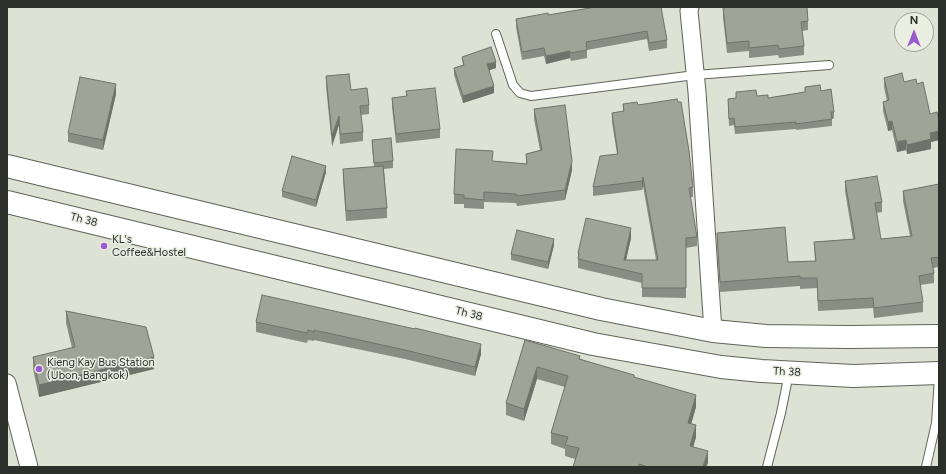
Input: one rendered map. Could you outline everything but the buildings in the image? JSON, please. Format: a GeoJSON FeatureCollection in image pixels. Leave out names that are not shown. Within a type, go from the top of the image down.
{"type":"FeatureCollection","features":[{"type":"Feature","properties":{"kind":"street"},"geometry":{"type":"LineString","coordinates":[[690,7],[689,11],[697,92],[713,331]]}},
{"type":"Feature","properties":{"kind":"street"},"geometry":{"type":"LineString","coordinates":[[7,166],[601,309],[713,331],[766,336],[939,336]]}},
{"type":"Feature","properties":{"kind":"street","name":"Th 38"},"geometry":{"type":"LineString","coordinates":[[7,202],[593,344],[721,367],[762,371],[853,376],[939,373]]}},
{"type":"Feature","properties":{"kind":"street"},"geometry":{"type":"LineString","coordinates":[[762,371],[766,336]]}},
{"type":"Feature","properties":{"kind":"street"},"geometry":{"type":"LineString","coordinates":[[7,383],[28,467]]}},
{"type":"Feature","properties":{"kind":"lane"},"geometry":{"type":"LineString","coordinates":[[496,34],[513,85],[520,93],[531,96],[695,75],[829,65]]}},
{"type":"Feature","properties":{"kind":"lane"},"geometry":{"type":"LineString","coordinates":[[767,467],[781,413],[789,372]]}},
{"type":"Feature","properties":{"kind":"lane"},"geometry":{"type":"LineString","coordinates":[[926,467],[936,423],[939,377]]}},
{"type":"Feature","properties":{"kind":"place","name":"KL's Coffee&Hostel"},"geometry":{"type":"Point","coordinates":[104,246]}},
{"type":"Feature","properties":{"kind":"place","name":"Kieng Kay Bus Station (Ubon, Bangkok)"},"geometry":{"type":"Point","coordinates":[39,369]}}]}
